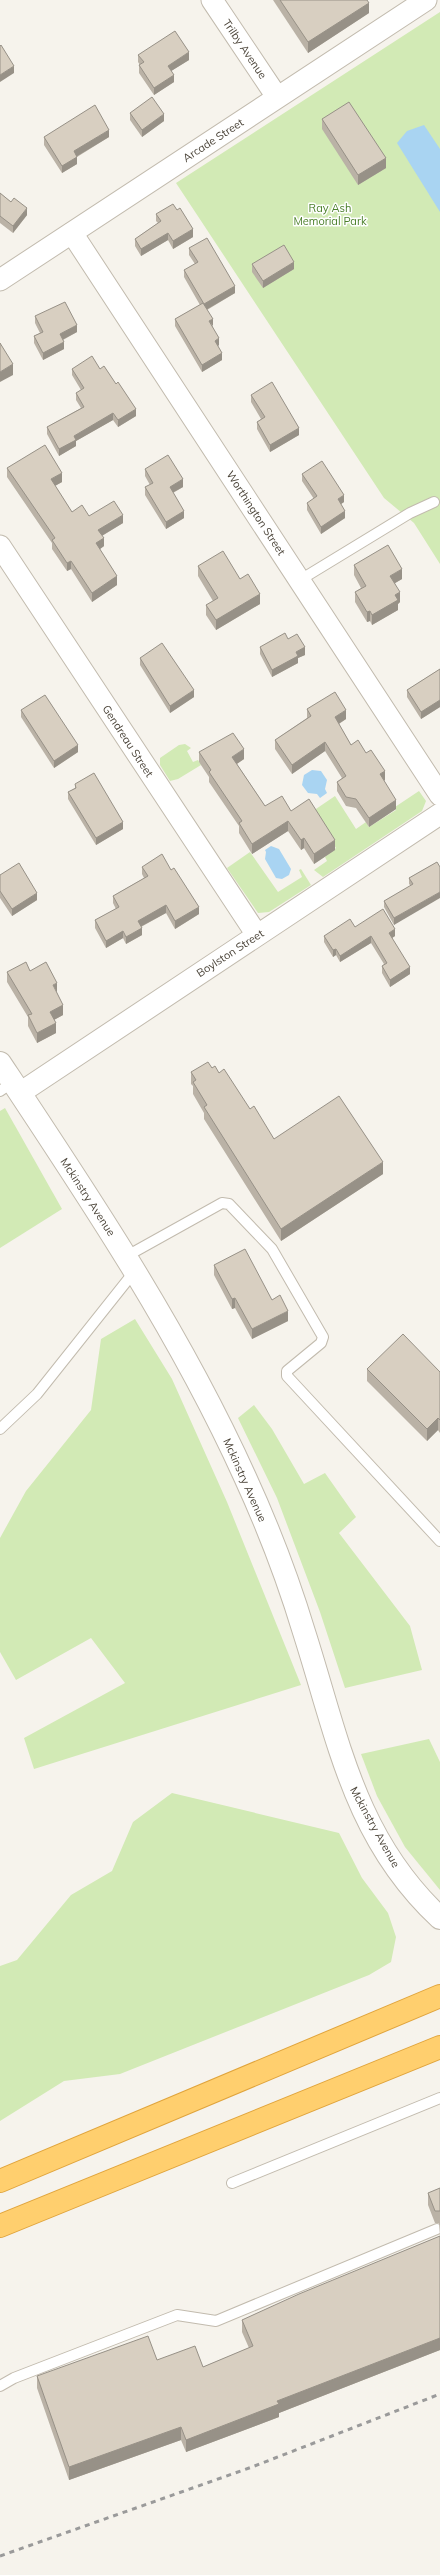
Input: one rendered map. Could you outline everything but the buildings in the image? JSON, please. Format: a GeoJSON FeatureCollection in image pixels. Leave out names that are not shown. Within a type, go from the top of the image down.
{"type":"FeatureCollection","features":[{"type":"Feature","properties":{"kind":"highway"},"geometry":{"type":"LineString","coordinates":[[0,2181],[440,1996]]}},
{"type":"Feature","properties":{"kind":"highway"},"geometry":{"type":"LineString","coordinates":[[0,2226],[440,2047]]}},
{"type":"Feature","properties":{"kind":"street","name":"Trilby Avenue"},"geometry":{"type":"LineString","coordinates":[[212,0],[277,97]]}},
{"type":"Feature","properties":{"kind":"street","name":"Arcade Street"},"geometry":{"type":"LineString","coordinates":[[0,280],[426,0]]}},
{"type":"Feature","properties":{"kind":"street","name":"Worthington Street"},"geometry":{"type":"LineString","coordinates":[[72,233],[300,580],[437,783]]}},
{"type":"Feature","properties":{"kind":"street","name":"Gendreau Street"},"geometry":{"type":"LineString","coordinates":[[0,546],[257,935]]}},
{"type":"Feature","properties":{"kind":"street","name":"Boylston Street"},"geometry":{"type":"LineString","coordinates":[[11,1089],[257,935],[440,814]]}},
{"type":"Feature","properties":{"kind":"street","name":"Mckinstry Avenue"},"geometry":{"type":"LineString","coordinates":[[0,1063],[11,1089],[130,1264],[205,1394],[253,1495],[297,1610],[342,1762],[358,1801],[399,1872],[411,1888],[440,1918]]}},
{"type":"Feature","properties":{"kind":"lane"},"geometry":{"type":"LineString","coordinates":[[300,580],[410,513],[434,502]]}},
{"type":"Feature","properties":{"kind":"lane"},"geometry":{"type":"LineString","coordinates":[[0,1428],[37,1394],[130,1264],[222,1202],[229,1204],[272,1249],[323,1337],[321,1343],[287,1371],[286,1376],[440,1542]]}},
{"type":"Feature","properties":{"kind":"lane"},"geometry":{"type":"LineString","coordinates":[[232,2183],[440,2098]]}},
{"type":"Feature","properties":{"kind":"lane"},"geometry":{"type":"LineString","coordinates":[[0,2386],[14,2378],[177,2315],[216,2321],[437,2230]]}},
{"type":"Feature","properties":{"kind":"green space","name":"Ray Ash Memorial Park"},"geometry":{"type":"Polygon","coordinates":[[[440,12],[440,564],[414,523],[384,498],[176,183],[440,12]]]}},
{"type":"Feature","properties":{"kind":"green space"},"geometry":{"type":"Polygon","coordinates":[[[185,744],[191,748],[187,751],[193,762],[198,760],[201,765],[178,779],[170,781],[160,765],[160,758],[179,745],[185,744]]]}},
{"type":"Feature","properties":{"kind":"green space"},"geometry":{"type":"Polygon","coordinates":[[[419,791],[426,801],[422,811],[323,877],[314,870],[327,861],[325,857],[336,848],[313,811],[335,796],[356,829],[366,822],[369,827],[396,810],[395,807],[419,791]]]}},
{"type":"Feature","properties":{"kind":"green space"},"geometry":{"type":"Polygon","coordinates":[[[250,852],[278,892],[302,877],[299,870],[301,869],[311,885],[269,912],[258,913],[227,868],[250,852]]]}},
{"type":"Feature","properties":{"kind":"green space"},"geometry":{"type":"Polygon","coordinates":[[[5,1108],[62,1209],[0,1248],[0,1111],[5,1108]]]}},
{"type":"Feature","properties":{"kind":"green space"},"geometry":{"type":"Polygon","coordinates":[[[135,1319],[172,1379],[227,1502],[301,1685],[34,1769],[24,1738],[125,1683],[91,1638],[16,1680],[0,1652],[0,1538],[26,1491],[91,1410],[101,1339],[135,1319]]]}},
{"type":"Feature","properties":{"kind":"green space"},"geometry":{"type":"Polygon","coordinates":[[[254,1405],[272,1429],[304,1484],[325,1473],[356,1517],[339,1533],[410,1626],[422,1670],[345,1688],[320,1612],[277,1498],[238,1418],[254,1405]]]}},
{"type":"Feature","properties":{"kind":"green space"},"geometry":{"type":"Polygon","coordinates":[[[429,1739],[440,1762],[440,1890],[405,1847],[377,1796],[361,1754],[429,1739]]]}},
{"type":"Feature","properties":{"kind":"green space"},"geometry":{"type":"Polygon","coordinates":[[[172,1793],[339,1833],[362,1878],[388,1913],[396,1937],[391,1962],[369,1975],[120,2074],[64,2081],[0,2121],[0,1966],[17,1960],[71,1895],[112,1871],[133,1822],[172,1793]]]}},
{"type":"Feature","properties":{"kind":"water"},"geometry":{"type":"Polygon","coordinates":[[[424,125],[440,149],[440,212],[397,143],[407,131],[424,125]]]}},
{"type":"Feature","properties":{"kind":"water"},"geometry":{"type":"Polygon","coordinates":[[[312,770],[321,771],[327,780],[325,789],[327,793],[320,798],[317,794],[308,793],[302,785],[304,775],[312,770]]]}},
{"type":"Feature","properties":{"kind":"water"},"geometry":{"type":"Polygon","coordinates":[[[271,846],[279,849],[291,869],[289,875],[282,879],[276,878],[265,859],[265,850],[271,846]]]}},
{"type":"Feature","properties":{"kind":"railway"},"geometry":{"type":"LineString","coordinates":[[0,2556],[252,2467],[440,2394]]}}]}
